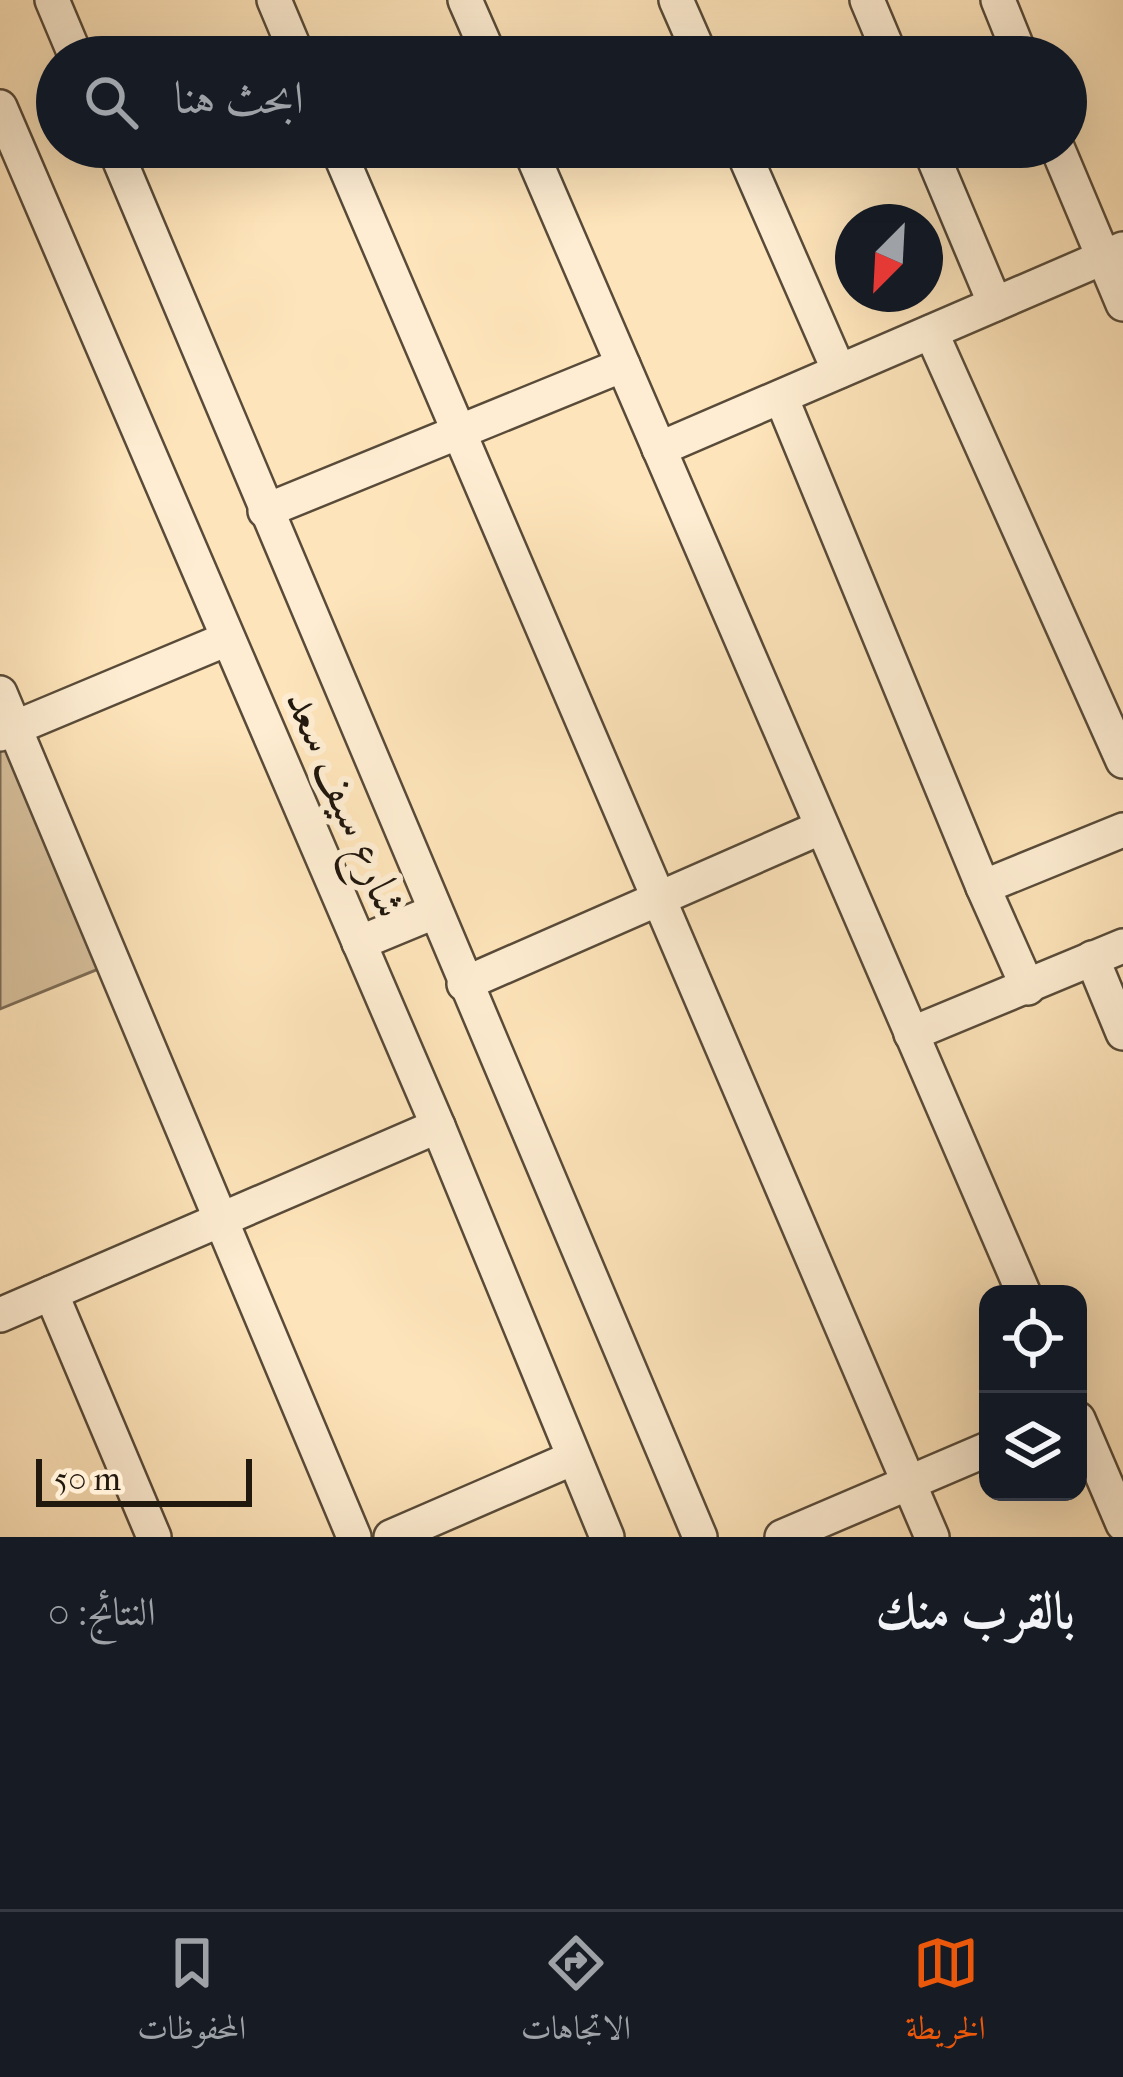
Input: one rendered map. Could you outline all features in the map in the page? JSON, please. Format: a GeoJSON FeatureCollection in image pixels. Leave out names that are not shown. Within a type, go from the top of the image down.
{"type":"FeatureCollection","features":[{"type":"Feature","properties":{"kind":"street"},"geometry":{"type":"LineString","coordinates":[[52,0],[67,36]]}},
{"type":"Feature","properties":{"kind":"street"},"geometry":{"type":"LineString","coordinates":[[274,0],[289,36]]}},
{"type":"Feature","properties":{"kind":"street"},"geometry":{"type":"LineString","coordinates":[[465,0],[481,36]]}},
{"type":"Feature","properties":{"kind":"street"},"geometry":{"type":"LineString","coordinates":[[676,0],[692,36]]}},
{"type":"Feature","properties":{"kind":"street"},"geometry":{"type":"LineString","coordinates":[[867,0],[882,36]]}},
{"type":"Feature","properties":{"kind":"street"},"geometry":{"type":"LineString","coordinates":[[998,0],[1013,36]]}},
{"type":"Feature","properties":{"kind":"street","name":"شارع سيف سعد"},"geometry":{"type":"LineString","coordinates":[[0,106],[438,1126],[607,1537]]}},
{"type":"Feature","properties":{"kind":"street","name":"شارع سيف سعد"},"geometry":{"type":"LineString","coordinates":[[123,168],[700,1537]]}},
{"type":"Feature","properties":{"kind":"street"},"geometry":{"type":"LineString","coordinates":[[346,168],[932,1537]]}},
{"type":"Feature","properties":{"kind":"street"},"geometry":{"type":"LineString","coordinates":[[538,168],[1020,1285]]}},
{"type":"Feature","properties":{"kind":"street"},"geometry":{"type":"LineString","coordinates":[[750,168],[839,371]]}},
{"type":"Feature","properties":{"kind":"street"},"geometry":{"type":"LineString","coordinates":[[938,168],[995,304]]}},
{"type":"Feature","properties":{"kind":"street"},"geometry":{"type":"LineString","coordinates":[[1068,168],[1112,253],[1123,304]]}},
{"type":"Feature","properties":{"kind":"street"},"geometry":{"type":"LineString","coordinates":[[659,449],[1112,253]]}},
{"type":"Feature","properties":{"kind":"street"},"geometry":{"type":"LineString","coordinates":[[931,332],[1123,761]]}},
{"type":"Feature","properties":{"kind":"street"},"geometry":{"type":"LineString","coordinates":[[265,511],[622,365]]}},
{"type":"Feature","properties":{"kind":"street"},"geometry":{"type":"LineString","coordinates":[[781,397],[1028,988]]}},
{"type":"Feature","properties":{"kind":"street"},"geometry":{"type":"LineString","coordinates":[[7,731],[227,639]]}},
{"type":"Feature","properties":{"kind":"street"},"geometry":{"type":"LineString","coordinates":[[0,693],[7,731],[354,1537]]}},
{"type":"Feature","properties":{"kind":"street"},"geometry":{"type":"LineString","coordinates":[[464,984],[822,827]]}},
{"type":"Feature","properties":{"kind":"street"},"geometry":{"type":"LineString","coordinates":[[983,887],[1123,830]]}},
{"type":"Feature","properties":{"kind":"street"},"geometry":{"type":"LineString","coordinates":[[358,943],[434,912]]}},
{"type":"Feature","properties":{"kind":"street"},"geometry":{"type":"LineString","coordinates":[[911,1034],[1107,952],[1123,1033]]}},
{"type":"Feature","properties":{"kind":"street"},"geometry":{"type":"LineString","coordinates":[[0,1315],[438,1126]]}},
{"type":"Feature","properties":{"kind":"street"},"geometry":{"type":"LineString","coordinates":[[51,1293],[154,1537]]}},
{"type":"Feature","properties":{"kind":"street"},"geometry":{"type":"LineString","coordinates":[[1087,1440],[1123,1524]]}},
{"type":"Feature","properties":{"kind":"street"},"geometry":{"type":"LineString","coordinates":[[782,1537],[979,1453]]}},
{"type":"Feature","properties":{"kind":"street"},"geometry":{"type":"LineString","coordinates":[[391,1537],[573,1458]]}},
{"type":"Feature","properties":{"kind":"shaded area"},"geometry":{"type":"Polygon","coordinates":[[[0,734],[106,966],[0,1009],[0,734]]]}}]}
